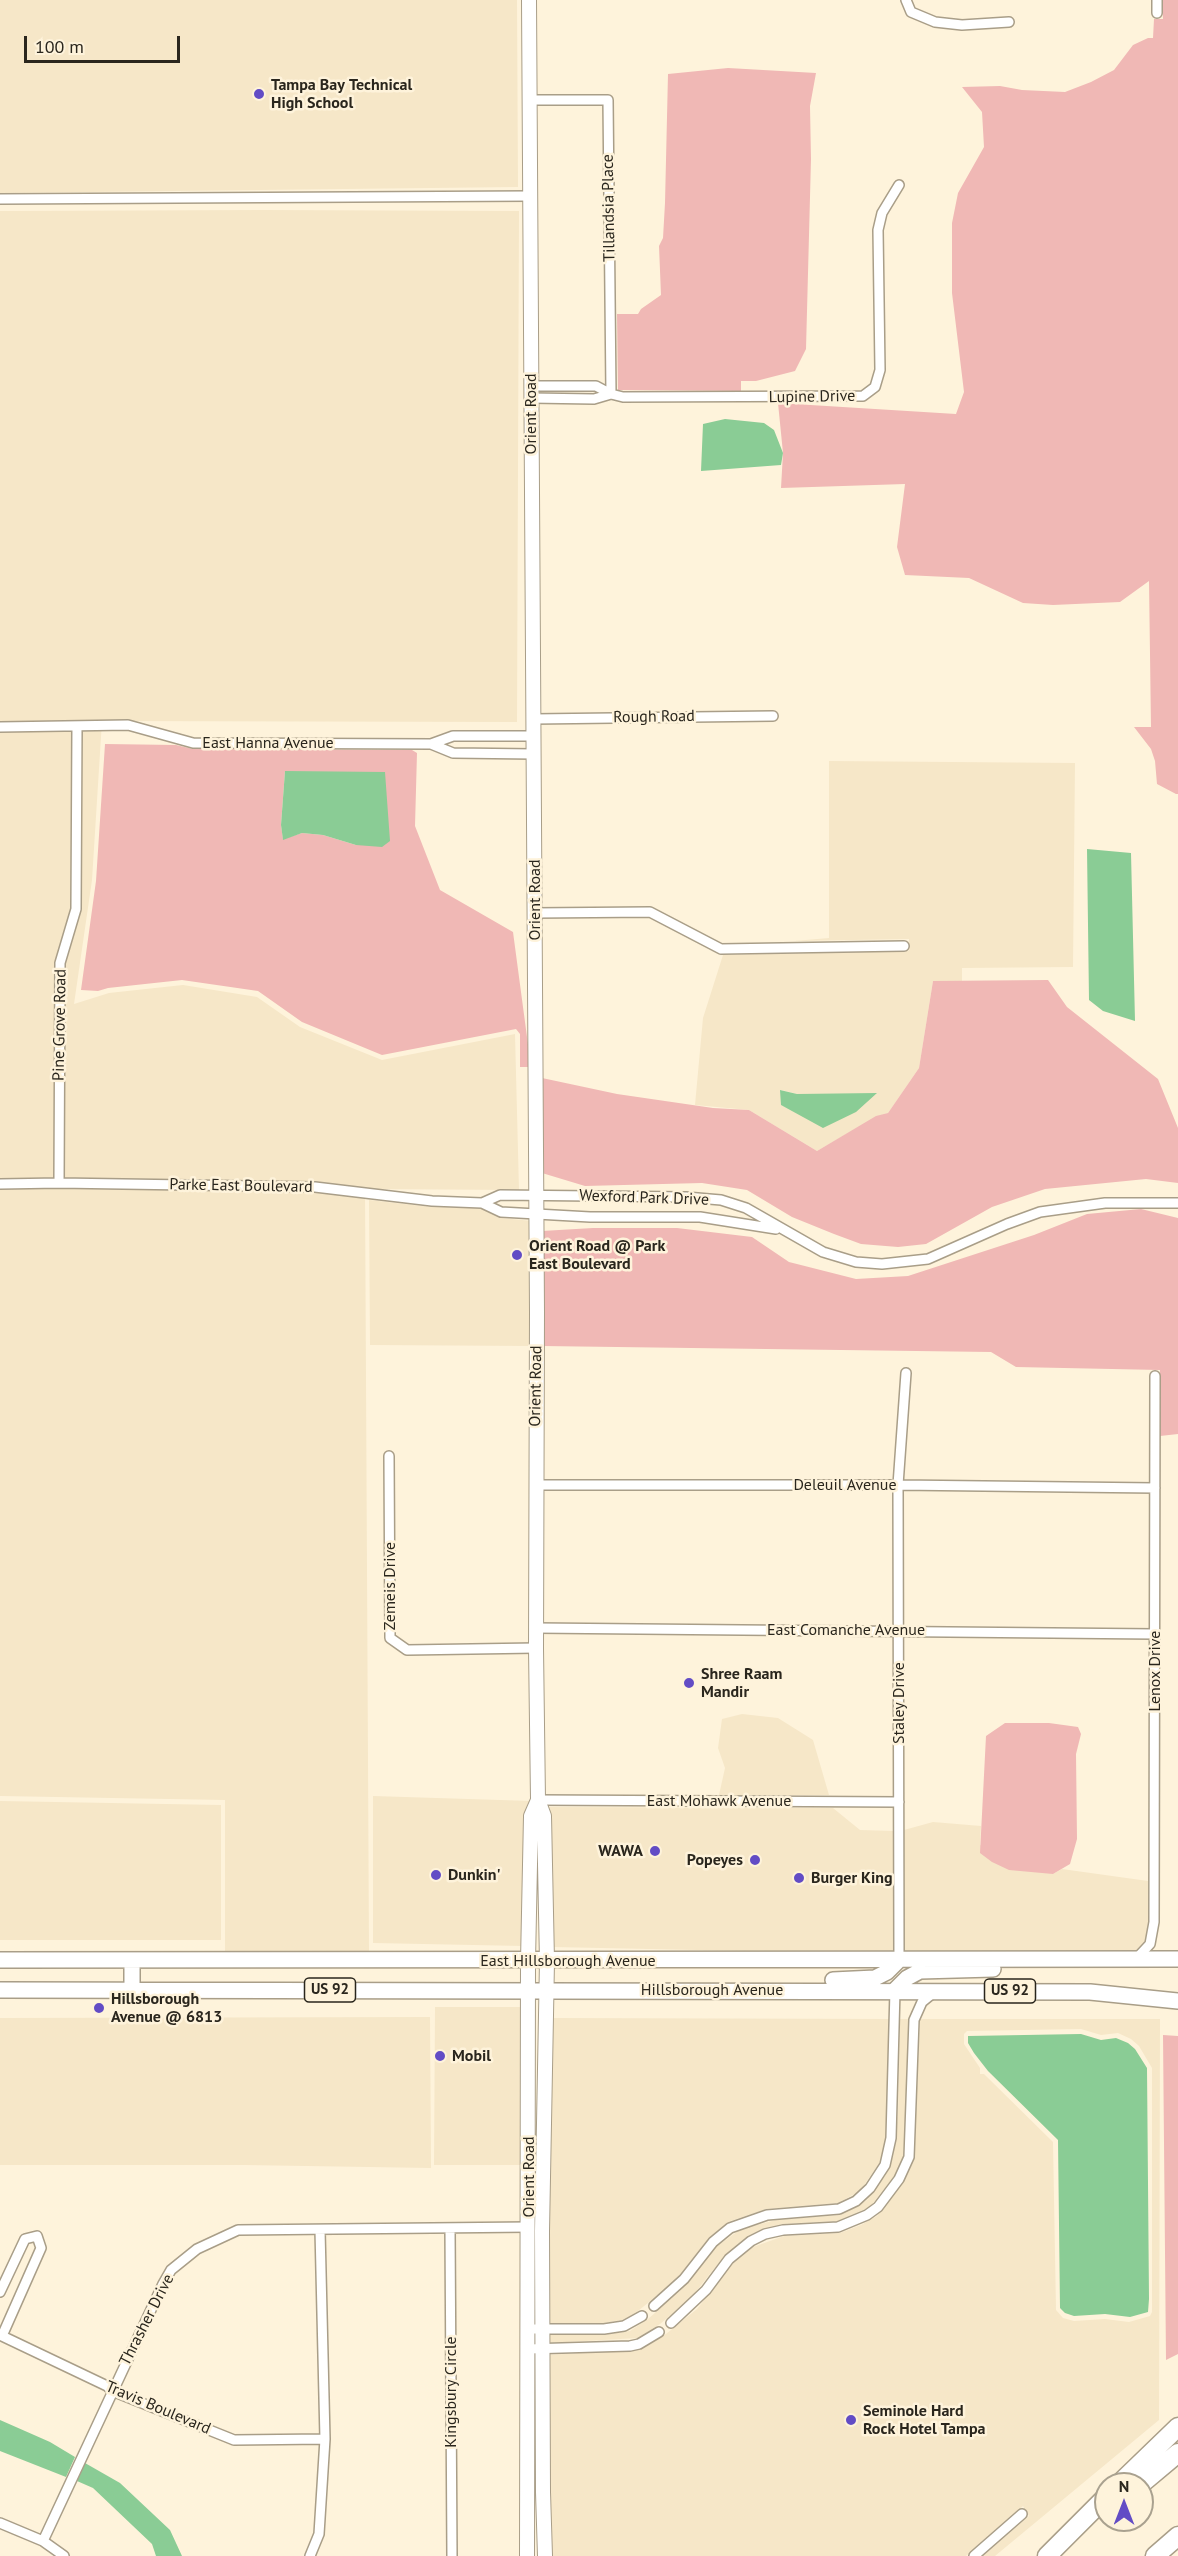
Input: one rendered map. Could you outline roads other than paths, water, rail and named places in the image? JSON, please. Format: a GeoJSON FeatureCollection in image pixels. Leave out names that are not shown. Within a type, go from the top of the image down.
{"type":"FeatureCollection","features":[{"type":"Feature","properties":{"kind":"highway"},"geometry":{"type":"LineString","coordinates":[[1131,2472],[1178,2427]]}},
{"type":"Feature","properties":{"kind":"highway"},"geometry":{"type":"LineString","coordinates":[[1154,2473],[1178,2453]]}},
{"type":"Feature","properties":{"kind":"highway"},"geometry":{"type":"LineString","coordinates":[[1047,2556],[1094,2509]]}},
{"type":"Feature","properties":{"kind":"highway"},"geometry":{"type":"LineString","coordinates":[[1057,2556],[1094,2524]]}},
{"type":"Feature","properties":{"kind":"highway"},"geometry":{"type":"LineString","coordinates":[[1155,2556],[1178,2536]]}},
{"type":"Feature","properties":{"kind":"main road","name":"East Hillsborough Avenue"},"geometry":{"type":"LineString","coordinates":[[0,1960],[1136,1959]]}},
{"type":"Feature","properties":{"kind":"main road","name":"US 92"},"geometry":{"type":"LineString","coordinates":[[1136,1959],[1178,1959]]}},
{"type":"Feature","properties":{"kind":"main road"},"geometry":{"type":"LineString","coordinates":[[132,1960],[132,1991]]}},
{"type":"Feature","properties":{"kind":"main road"},"geometry":{"type":"LineString","coordinates":[[762,1990],[799,1980],[867,1979],[887,1972],[899,1960]]}},
{"type":"Feature","properties":{"kind":"main road"},"geometry":{"type":"LineString","coordinates":[[896,1990],[907,1977],[920,1971],[1000,1968],[1030,1960]]}},
{"type":"Feature","properties":{"kind":"main road","name":"East Hillsborough Avenue"},"geometry":{"type":"LineString","coordinates":[[0,1990],[528,1990]]}},
{"type":"Feature","properties":{"kind":"main road","name":"Hillsborough Avenue"},"geometry":{"type":"LineString","coordinates":[[528,1990],[896,1990]]}},
{"type":"Feature","properties":{"kind":"main road","name":"US 92"},"geometry":{"type":"LineString","coordinates":[[896,1990],[1090,1992],[1178,2001]]}},
{"type":"Feature","properties":{"kind":"street","name":"Orient Road"},"geometry":{"type":"LineString","coordinates":[[530,0],[537,1194],[536,1648],[538,1800],[544,1816],[547,1961],[542,2231],[545,2556]]}},
{"type":"Feature","properties":{"kind":"street"},"geometry":{"type":"LineString","coordinates":[[906,0],[911,12],[935,22],[963,25],[1009,22]]}},
{"type":"Feature","properties":{"kind":"street"},"geometry":{"type":"LineString","coordinates":[[1157,0],[1157,13]]}},
{"type":"Feature","properties":{"kind":"street","name":"Tillandsia Place"},"geometry":{"type":"LineString","coordinates":[[530,100],[608,100],[610,394]]}},
{"type":"Feature","properties":{"kind":"street","name":"Lupine Drive"},"geometry":{"type":"LineString","coordinates":[[531,392],[594,399],[610,394],[635,397],[863,396],[878,380],[880,370],[878,230],[882,213],[899,185]]}},
{"type":"Feature","properties":{"kind":"street"},"geometry":{"type":"LineString","coordinates":[[0,199],[530,196]]}},
{"type":"Feature","properties":{"kind":"street","name":"Rough Road"},"geometry":{"type":"LineString","coordinates":[[534,719],[773,716]]}},
{"type":"Feature","properties":{"kind":"street","name":"East Hanna Avenue"},"geometry":{"type":"LineString","coordinates":[[0,727],[128,725],[193,743],[431,744],[453,736],[534,736]]}},
{"type":"Feature","properties":{"kind":"street","name":"Pine Grove Road"},"geometry":{"type":"LineString","coordinates":[[58,1183],[60,963],[76,909],[77,726]]}},
{"type":"Feature","properties":{"kind":"street","name":"East Hanna Avenue"},"geometry":{"type":"LineString","coordinates":[[431,744],[453,753],[534,754]]}},
{"type":"Feature","properties":{"kind":"street"},"geometry":{"type":"LineString","coordinates":[[535,913],[650,912],[721,949],[904,946]]}},
{"type":"Feature","properties":{"kind":"street","name":"Parke East Boulevard"},"geometry":{"type":"LineString","coordinates":[[0,1184],[315,1187],[432,1201],[482,1203],[501,1212],[537,1215]]}},
{"type":"Feature","properties":{"kind":"street","name":"Parke East Boulevard"},"geometry":{"type":"LineString","coordinates":[[482,1203],[500,1195],[537,1194]]}},
{"type":"Feature","properties":{"kind":"street","name":"Wexford Park Drive"},"geometry":{"type":"LineString","coordinates":[[537,1194],[686,1197],[721,1200],[747,1208],[780,1230],[823,1252],[856,1262],[906,1263],[928,1259],[1040,1212],[1105,1203],[1178,1203]]}},
{"type":"Feature","properties":{"kind":"street","name":"Wexford Park Drive"},"geometry":{"type":"LineString","coordinates":[[537,1215],[700,1217],[780,1230]]}},
{"type":"Feature","properties":{"kind":"street","name":"Staley Drive"},"geometry":{"type":"LineString","coordinates":[[899,1960],[898,1485],[906,1373]]}},
{"type":"Feature","properties":{"kind":"street","name":"Lenox Drive"},"geometry":{"type":"LineString","coordinates":[[1136,1959],[1150,1944],[1154,1922],[1155,1376]]}},
{"type":"Feature","properties":{"kind":"street","name":"Zemeis Drive"},"geometry":{"type":"LineString","coordinates":[[389,1456],[390,1638],[407,1650],[536,1648]]}},
{"type":"Feature","properties":{"kind":"street","name":"Deleuil Avenue"},"geometry":{"type":"LineString","coordinates":[[535,1485],[1155,1488]]}},
{"type":"Feature","properties":{"kind":"street","name":"East Comanche Avenue"},"geometry":{"type":"LineString","coordinates":[[536,1629],[898,1630],[1155,1634]]}},
{"type":"Feature","properties":{"kind":"street","name":"Orient Road"},"geometry":{"type":"LineString","coordinates":[[526,2556],[529,2329],[528,1961],[531,1816],[538,1800]]}},
{"type":"Feature","properties":{"kind":"street","name":"East Mohawk Avenue"},"geometry":{"type":"LineString","coordinates":[[538,1800],[899,1802]]}},
{"type":"Feature","properties":{"kind":"street"},"geometry":{"type":"LineString","coordinates":[[654,2306],[684,2279],[713,2242],[730,2228],[767,2215],[839,2209],[856,2201],[870,2188],[885,2165],[891,2138],[896,1990]]}},
{"type":"Feature","properties":{"kind":"street"},"geometry":{"type":"LineString","coordinates":[[671,2323],[706,2290],[729,2259],[751,2241],[783,2230],[838,2227],[867,2216],[878,2207],[902,2173],[909,2157],[914,2020],[922,2002],[938,1990]]}},
{"type":"Feature","properties":{"kind":"street","name":"Kingsbury Circle"},"geometry":{"type":"LineString","coordinates":[[450,2228],[452,2556]]}},
{"type":"Feature","properties":{"kind":"street","name":"Thrasher Drive"},"geometry":{"type":"LineString","coordinates":[[43,2541],[171,2270],[197,2249],[238,2230],[529,2228]]}},
{"type":"Feature","properties":{"kind":"street"},"geometry":{"type":"LineString","coordinates":[[310,2556],[319,2534],[325,2439],[320,2230]]}},
{"type":"Feature","properties":{"kind":"street"},"geometry":{"type":"LineString","coordinates":[[0,2292],[25,2239],[37,2236],[41,2248],[1,2336]]}},
{"type":"Feature","properties":{"kind":"street"},"geometry":{"type":"LineString","coordinates":[[529,2329],[604,2329],[624,2326],[642,2316]]}},
{"type":"Feature","properties":{"kind":"street"},"geometry":{"type":"LineString","coordinates":[[528,2349],[630,2346],[639,2344],[658,2332]]}},
{"type":"Feature","properties":{"kind":"street","name":"Travis Boulevard"},"geometry":{"type":"LineString","coordinates":[[1,2336],[107,2386],[112,2391],[234,2440],[325,2439]]}},
{"type":"Feature","properties":{"kind":"street"},"geometry":{"type":"LineString","coordinates":[[975,2556],[1022,2514]]}},
{"type":"Feature","properties":{"kind":"street"},"geometry":{"type":"LineString","coordinates":[[0,2523],[43,2541],[63,2556]]}},
{"type":"Feature","properties":{"kind":"place","name":"Tampa Bay Technical High School"},"geometry":{"type":"Point","coordinates":[259,94]}},
{"type":"Feature","properties":{"kind":"place","name":"Orient Road @ Park East Boulevard"},"geometry":{"type":"Point","coordinates":[517,1255]}},
{"type":"Feature","properties":{"kind":"place","name":"Shree Raam Mandir"},"geometry":{"type":"Point","coordinates":[689,1683]}},
{"type":"Feature","properties":{"kind":"place","name":"WAWA"},"geometry":{"type":"Point","coordinates":[655,1851]}},
{"type":"Feature","properties":{"kind":"place","name":"Popeyes"},"geometry":{"type":"Point","coordinates":[755,1860]}},
{"type":"Feature","properties":{"kind":"place","name":"Dunkin'"},"geometry":{"type":"Point","coordinates":[436,1875]}},
{"type":"Feature","properties":{"kind":"place","name":"Burger King"},"geometry":{"type":"Point","coordinates":[799,1878]}},
{"type":"Feature","properties":{"kind":"place","name":"Hillsborough Avenue @ 6813"},"geometry":{"type":"Point","coordinates":[99,2008]}},
{"type":"Feature","properties":{"kind":"place","name":"Mobil"},"geometry":{"type":"Point","coordinates":[440,2056]}},
{"type":"Feature","properties":{"kind":"place","name":"Seminole Hard Rock Hotel Tampa"},"geometry":{"type":"Point","coordinates":[851,2420]}}]}
